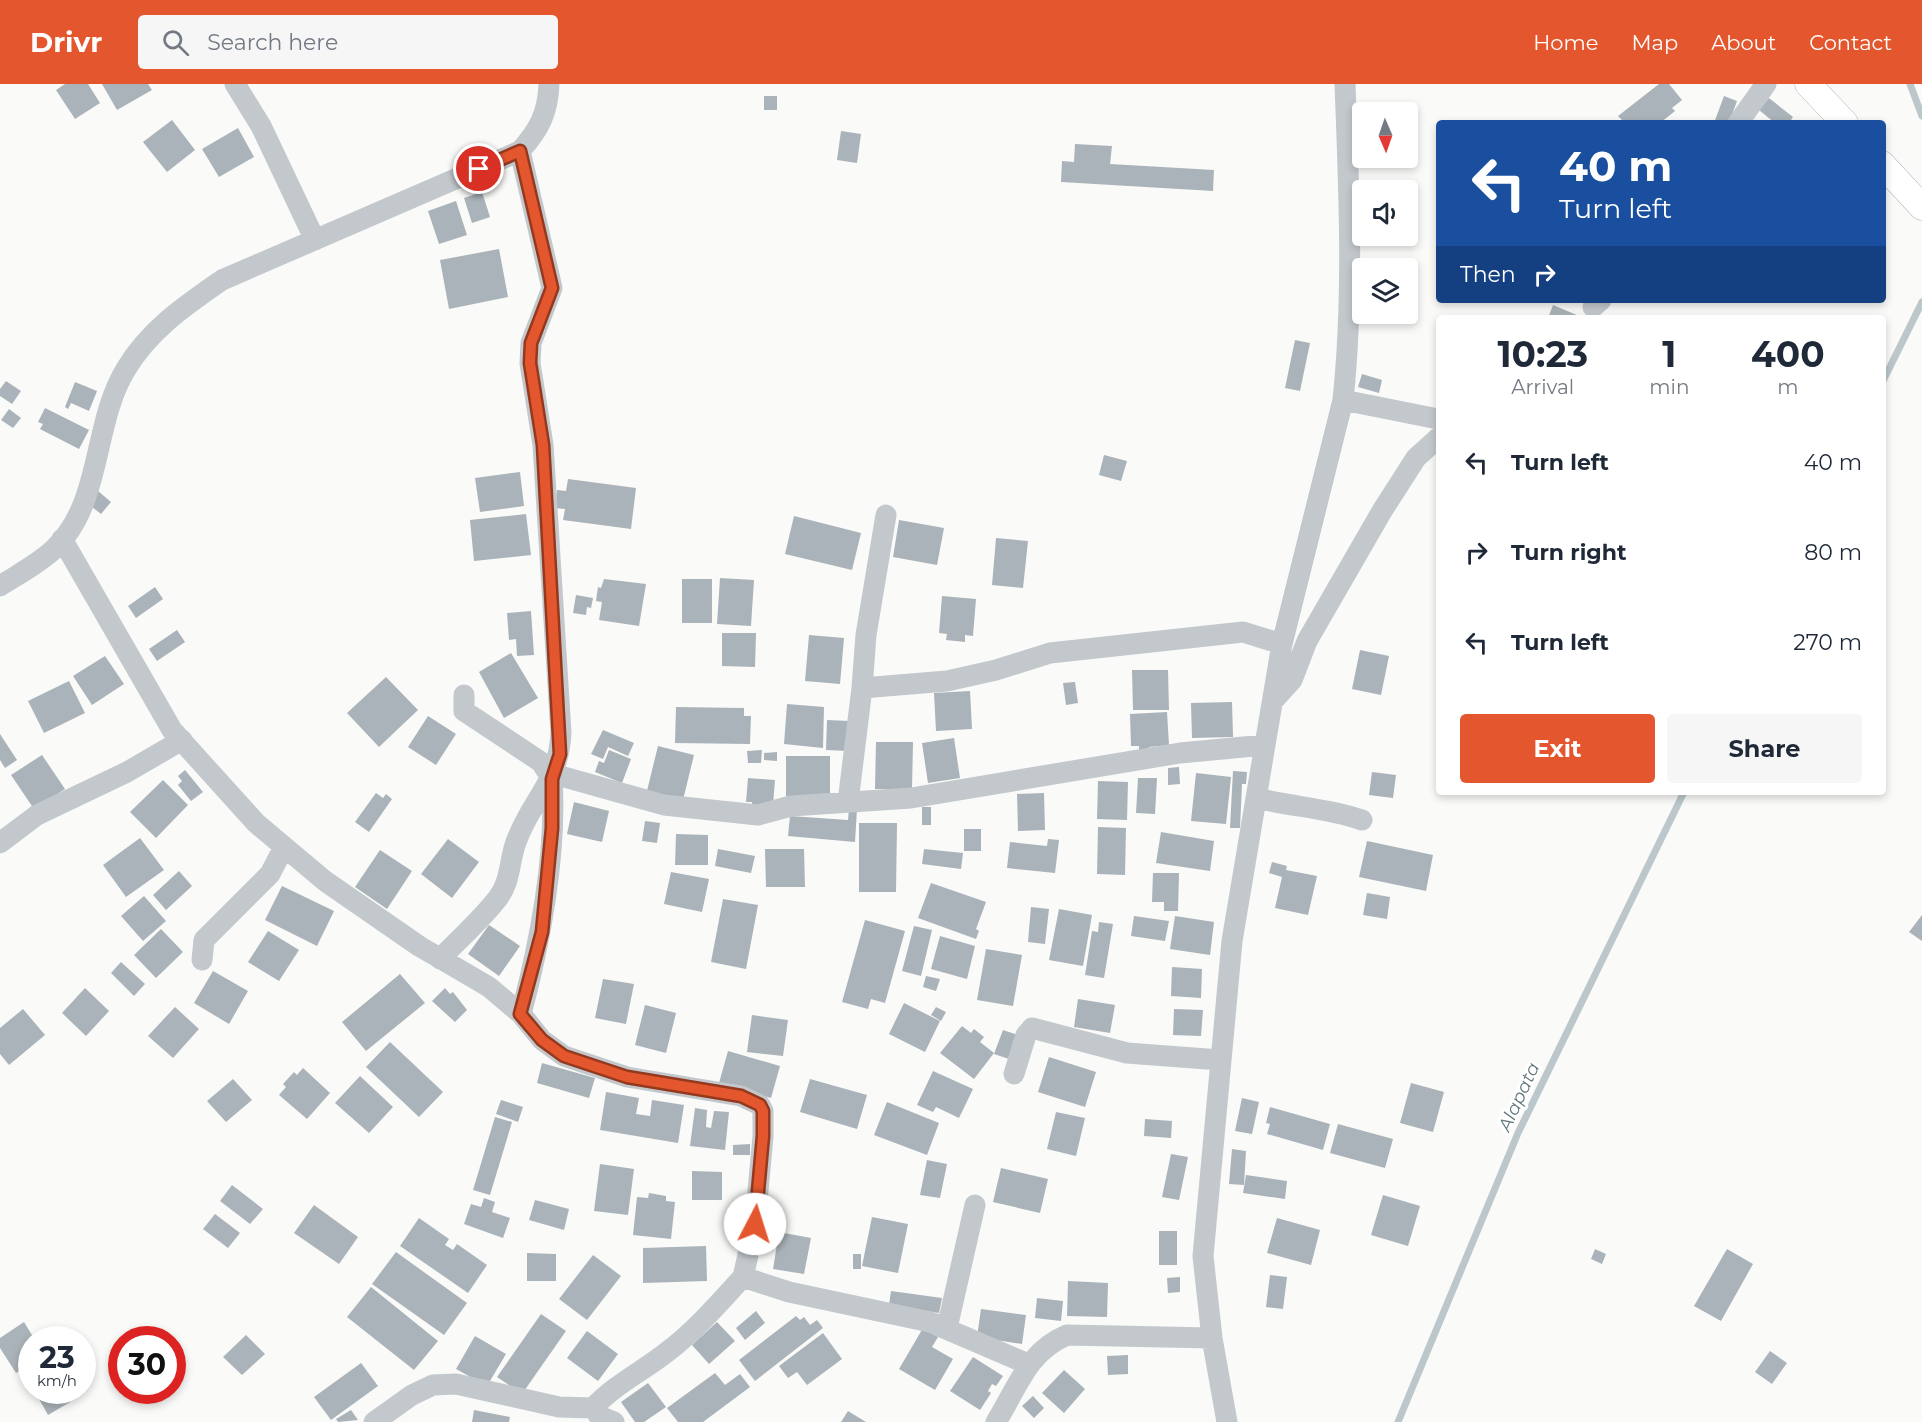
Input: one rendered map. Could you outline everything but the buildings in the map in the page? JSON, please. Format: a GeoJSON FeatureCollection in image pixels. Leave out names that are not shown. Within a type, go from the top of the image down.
{"type":"FeatureCollection","features":[{"type":"Feature","properties":{"kind":"main road"},"geometry":{"type":"LineString","coordinates":[[1809,84],[1842,120]]}},
{"type":"Feature","properties":{"kind":"main road"},"geometry":{"type":"LineString","coordinates":[[1886,168],[1922,207]]}},
{"type":"Feature","properties":{"kind":"street"},"geometry":{"type":"LineString","coordinates":[[235,84],[261,126],[315,240]]}},
{"type":"Feature","properties":{"kind":"street"},"geometry":{"type":"LineString","coordinates":[[0,586],[53,550],[72,525],[88,490],[109,411],[124,371],[146,340],[180,309],[222,280],[520,151],[537,132],[546,115],[549,84]]}},
{"type":"Feature","properties":{"kind":"street"},"geometry":{"type":"LineString","coordinates":[[1227,1422],[1212,1338],[1203,1256],[1220,1060],[1232,941],[1282,644],[1343,400],[1347,360],[1350,225],[1345,84]]}},
{"type":"Feature","properties":{"kind":"street"},"geometry":{"type":"LineString","coordinates":[[1740,120],[1766,84]]}},
{"type":"Feature","properties":{"kind":"street"},"geometry":{"type":"LineString","coordinates":[[440,959],[497,898],[507,883],[521,828],[552,779],[560,754],[561,733],[543,445],[530,363],[531,343],[552,288],[520,151]]}},
{"type":"Feature","properties":{"kind":"street"},"geometry":{"type":"LineString","coordinates":[[1343,400],[1436,419]]}},
{"type":"Feature","properties":{"kind":"street"},"geometry":{"type":"LineString","coordinates":[[1272,702],[1292,680],[1307,641],[1382,511],[1416,458],[1436,440]]}},
{"type":"Feature","properties":{"kind":"street"},"geometry":{"type":"LineString","coordinates":[[848,802],[866,635],[886,515]]}},
{"type":"Feature","properties":{"kind":"street"},"geometry":{"type":"LineString","coordinates":[[62,539],[162,715],[256,823],[325,881],[440,959],[489,987],[520,1014],[542,1040],[564,1056],[627,1077],[741,1096],[760,1105],[763,1111],[758,1191],[749,1258],[743,1277],[701,1324],[667,1352],[603,1397],[593,1408],[559,1407],[456,1384],[433,1385],[412,1395],[374,1422]]}},
{"type":"Feature","properties":{"kind":"street"},"geometry":{"type":"LineString","coordinates":[[862,688],[874,689],[947,681],[996,670],[1050,653],[1243,632],[1282,644]]}},
{"type":"Feature","properties":{"kind":"street"},"geometry":{"type":"LineString","coordinates":[[464,694],[465,711],[541,762],[552,779],[552,828],[542,932],[520,1014]]}},
{"type":"Feature","properties":{"kind":"street"},"geometry":{"type":"LineString","coordinates":[[0,843],[37,815],[127,772],[182,740]]}},
{"type":"Feature","properties":{"kind":"street"},"geometry":{"type":"LineString","coordinates":[[552,779],[564,777],[664,805],[758,815],[791,806],[911,798],[1180,753],[1265,745]]}},
{"type":"Feature","properties":{"kind":"street"},"geometry":{"type":"LineString","coordinates":[[1257,798],[1287,806],[1334,810],[1362,820]]}},
{"type":"Feature","properties":{"kind":"street"},"geometry":{"type":"LineString","coordinates":[[202,960],[204,940],[270,874],[284,847]]}},
{"type":"Feature","properties":{"kind":"street"},"geometry":{"type":"LineString","coordinates":[[1014,1074],[1026,1035],[1032,1028],[1127,1053],[1220,1060]]}},
{"type":"Feature","properties":{"kind":"street"},"geometry":{"type":"LineString","coordinates":[[947,1328],[952,1295],[975,1205]]}},
{"type":"Feature","properties":{"kind":"street"},"geometry":{"type":"LineString","coordinates":[[743,1277],[789,1292],[930,1322],[1028,1364]]}},
{"type":"Feature","properties":{"kind":"street"},"geometry":{"type":"LineString","coordinates":[[996,1422],[1028,1364],[1048,1343],[1067,1335],[1212,1338]]}},
{"type":"Feature","properties":{"kind":"street"},"geometry":{"type":"LineString","coordinates":[[593,1408],[599,1416],[614,1422]]}},
{"type":"Feature","properties":{"kind":"waterway","name":"Alapata"},"geometry":{"type":"LineString","coordinates":[[1910,84],[1922,116]]}},
{"type":"Feature","properties":{"kind":"waterway","name":"Alapata"},"geometry":{"type":"LineString","coordinates":[[1886,375],[1922,302]]}},
{"type":"Feature","properties":{"kind":"waterway","name":"Alapata"},"geometry":{"type":"LineString","coordinates":[[1398,1422],[1518,1133],[1683,795]]}},
{"type":"Feature","properties":{"kind":"route"},"geometry":{"type":"LineString","coordinates":[[479,169],[520,151],[552,288],[549,301],[531,343],[530,363],[543,445],[561,733],[560,754],[552,779],[554,804],[542,910],[542,932],[520,1014],[542,1040],[564,1056],[627,1077],[741,1096],[760,1105],[763,1111],[763,1136],[755,1224]]}}]}
